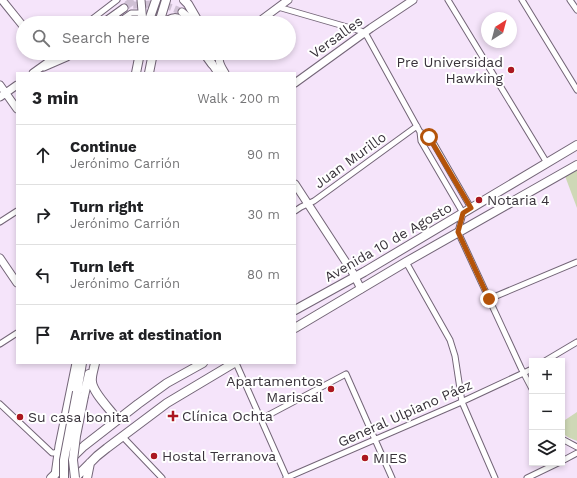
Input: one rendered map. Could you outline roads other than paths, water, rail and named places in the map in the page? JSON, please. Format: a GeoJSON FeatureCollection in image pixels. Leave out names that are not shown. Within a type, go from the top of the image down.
{"type":"FeatureCollection","features":[{"type":"Feature","properties":{"kind":"main road"},"geometry":{"type":"LineString","coordinates":[[148,16],[156,0]]}},
{"type":"Feature","properties":{"kind":"main road"},"geometry":{"type":"LineString","coordinates":[[184,0],[195,16]]}},
{"type":"Feature","properties":{"kind":"main road"},"geometry":{"type":"LineString","coordinates":[[161,16],[166,2]]}},
{"type":"Feature","properties":{"kind":"main road"},"geometry":{"type":"LineString","coordinates":[[136,72],[139,60]]}},
{"type":"Feature","properties":{"kind":"main road"},"geometry":{"type":"LineString","coordinates":[[149,72],[152,60]]}},
{"type":"Feature","properties":{"kind":"main road"},"geometry":{"type":"LineString","coordinates":[[209,60],[212,64]]}},
{"type":"Feature","properties":{"kind":"main road","name":"Avenida 10 de Agosto"},"geometry":{"type":"LineString","coordinates":[[296,309],[355,277],[577,146]]}},
{"type":"Feature","properties":{"kind":"main road","name":"Avenida 10 de Agosto"},"geometry":{"type":"LineString","coordinates":[[296,327],[406,262],[577,165]]}},
{"type":"Feature","properties":{"kind":"main road"},"geometry":{"type":"LineString","coordinates":[[75,478],[73,460],[82,364]]}},
{"type":"Feature","properties":{"kind":"main road"},"geometry":{"type":"LineString","coordinates":[[64,478],[64,460],[80,394],[91,364]]}},
{"type":"Feature","properties":{"kind":"main road"},"geometry":{"type":"LineString","coordinates":[[95,364],[92,384],[113,414],[120,418]]}},
{"type":"Feature","properties":{"kind":"main road"},"geometry":{"type":"LineString","coordinates":[[75,478],[97,456],[167,403],[233,364]]}},
{"type":"Feature","properties":{"kind":"main road"},"geometry":{"type":"LineString","coordinates":[[53,476],[84,446],[190,366]]}},
{"type":"Feature","properties":{"kind":"main road"},"geometry":{"type":"LineString","coordinates":[[87,478],[90,463]]}},
{"type":"Feature","properties":{"kind":"street"},"geometry":{"type":"LineString","coordinates":[[2,0],[16,17]]}},
{"type":"Feature","properties":{"kind":"street"},"geometry":{"type":"LineString","coordinates":[[96,16],[117,0]]}},
{"type":"Feature","properties":{"kind":"street"},"geometry":{"type":"LineString","coordinates":[[141,0],[144,16]]}},
{"type":"Feature","properties":{"kind":"street"},"geometry":{"type":"LineString","coordinates":[[266,16],[288,0]]}},
{"type":"Feature","properties":{"kind":"street","name":"Versalles"},"geometry":{"type":"LineString","coordinates":[[296,82],[413,0]]}},
{"type":"Feature","properties":{"kind":"street"},"geometry":{"type":"LineString","coordinates":[[448,0],[547,163]]}},
{"type":"Feature","properties":{"kind":"street"},"geometry":{"type":"LineString","coordinates":[[522,0],[577,90]]}},
{"type":"Feature","properties":{"kind":"street"},"geometry":{"type":"LineString","coordinates":[[570,0],[577,10]]}},
{"type":"Feature","properties":{"kind":"street"},"geometry":{"type":"LineString","coordinates":[[278,7],[364,33],[418,126],[421,141],[463,213],[458,232],[529,383]]}},
{"type":"Feature","properties":{"kind":"street"},"geometry":{"type":"LineString","coordinates":[[113,16],[124,8]]}},
{"type":"Feature","properties":{"kind":"street"},"geometry":{"type":"LineString","coordinates":[[182,12],[187,16]]}},
{"type":"Feature","properties":{"kind":"street"},"geometry":{"type":"LineString","coordinates":[[127,16],[131,13],[139,13],[141,16]]}},
{"type":"Feature","properties":{"kind":"street"},"geometry":{"type":"LineString","coordinates":[[34,72],[62,60]]}},
{"type":"Feature","properties":{"kind":"street"},"geometry":{"type":"LineString","coordinates":[[210,60],[217,72]]}},
{"type":"Feature","properties":{"kind":"street"},"geometry":{"type":"LineString","coordinates":[[219,60],[224,72]]}},
{"type":"Feature","properties":{"kind":"street"},"geometry":{"type":"LineString","coordinates":[[34,72],[50,61]]}},
{"type":"Feature","properties":{"kind":"street"},"geometry":{"type":"LineString","coordinates":[[0,85],[3,95],[16,108]]}},
{"type":"Feature","properties":{"kind":"street"},"geometry":{"type":"LineString","coordinates":[[3,95],[16,86]]}},
{"type":"Feature","properties":{"kind":"street","name":"Juan Murillo"},"geometry":{"type":"LineString","coordinates":[[296,210],[314,201],[418,126]]}},
{"type":"Feature","properties":{"kind":"street"},"geometry":{"type":"LineString","coordinates":[[420,132],[430,137],[471,208]]}},
{"type":"Feature","properties":{"kind":"street"},"geometry":{"type":"LineString","coordinates":[[296,185],[355,277],[361,289]]}},
{"type":"Feature","properties":{"kind":"street"},"geometry":{"type":"LineString","coordinates":[[0,222],[16,211]]}},
{"type":"Feature","properties":{"kind":"street"},"geometry":{"type":"LineString","coordinates":[[0,258],[16,282]]}},
{"type":"Feature","properties":{"kind":"street"},"geometry":{"type":"LineString","coordinates":[[406,262],[450,340],[455,356],[462,402],[495,478]]}},
{"type":"Feature","properties":{"kind":"street"},"geometry":{"type":"LineString","coordinates":[[489,299],[577,262]]}},
{"type":"Feature","properties":{"kind":"street"},"geometry":{"type":"LineString","coordinates":[[0,344],[16,334]]}},
{"type":"Feature","properties":{"kind":"street"},"geometry":{"type":"LineString","coordinates":[[551,358],[577,342]]}},
{"type":"Feature","properties":{"kind":"street"},"geometry":{"type":"LineString","coordinates":[[235,364],[287,478]]}},
{"type":"Feature","properties":{"kind":"street"},"geometry":{"type":"LineString","coordinates":[[75,367],[80,378]]}},
{"type":"Feature","properties":{"kind":"street"},"geometry":{"type":"LineString","coordinates":[[53,476],[75,367]]}},
{"type":"Feature","properties":{"kind":"street","name":"General Ulpiano Páez"},"geometry":{"type":"LineString","coordinates":[[287,478],[462,402],[529,371]]}},
{"type":"Feature","properties":{"kind":"street"},"geometry":{"type":"LineString","coordinates":[[261,420],[346,374],[392,478]]}},
{"type":"Feature","properties":{"kind":"street"},"geometry":{"type":"LineString","coordinates":[[0,404],[52,453],[58,452]]}},
{"type":"Feature","properties":{"kind":"street"},"geometry":{"type":"LineString","coordinates":[[122,436],[162,478]]}},
{"type":"Feature","properties":{"kind":"street"},"geometry":{"type":"LineString","coordinates":[[565,441],[577,447]]}},
{"type":"Feature","properties":{"kind":"street"},"geometry":{"type":"LineString","coordinates":[[565,459],[577,453]]}},
{"type":"Feature","properties":{"kind":"street"},"geometry":{"type":"LineString","coordinates":[[527,478],[552,466]]}},
{"type":"Feature","properties":{"kind":"tunnel"},"geometry":{"type":"LineString","coordinates":[[127,5],[134,0]]}},
{"type":"Feature","properties":{"kind":"tunnel"},"geometry":{"type":"LineString","coordinates":[[124,8],[127,5],[157,4],[168,6],[182,12]]}},
{"type":"Feature","properties":{"kind":"place","name":"Pre Universidad Hawking"},"geometry":{"type":"Point","coordinates":[511,70]}},
{"type":"Feature","properties":{"kind":"place","name":"Notaria 4"},"geometry":{"type":"Point","coordinates":[479,200]}},
{"type":"Feature","properties":{"kind":"place","name":"Apartamentos Mariscal"},"geometry":{"type":"Point","coordinates":[331,389]}},
{"type":"Feature","properties":{"kind":"place","name":"Clínica Ochta"},"geometry":{"type":"Point","coordinates":[173,416]}},
{"type":"Feature","properties":{"kind":"place","name":"Su casa bonita"},"geometry":{"type":"Point","coordinates":[20,417]}},
{"type":"Feature","properties":{"kind":"place","name":"Hostal Terranova"},"geometry":{"type":"Point","coordinates":[154,456]}},
{"type":"Feature","properties":{"kind":"place","name":"MIES"},"geometry":{"type":"Point","coordinates":[365,458]}}]}
